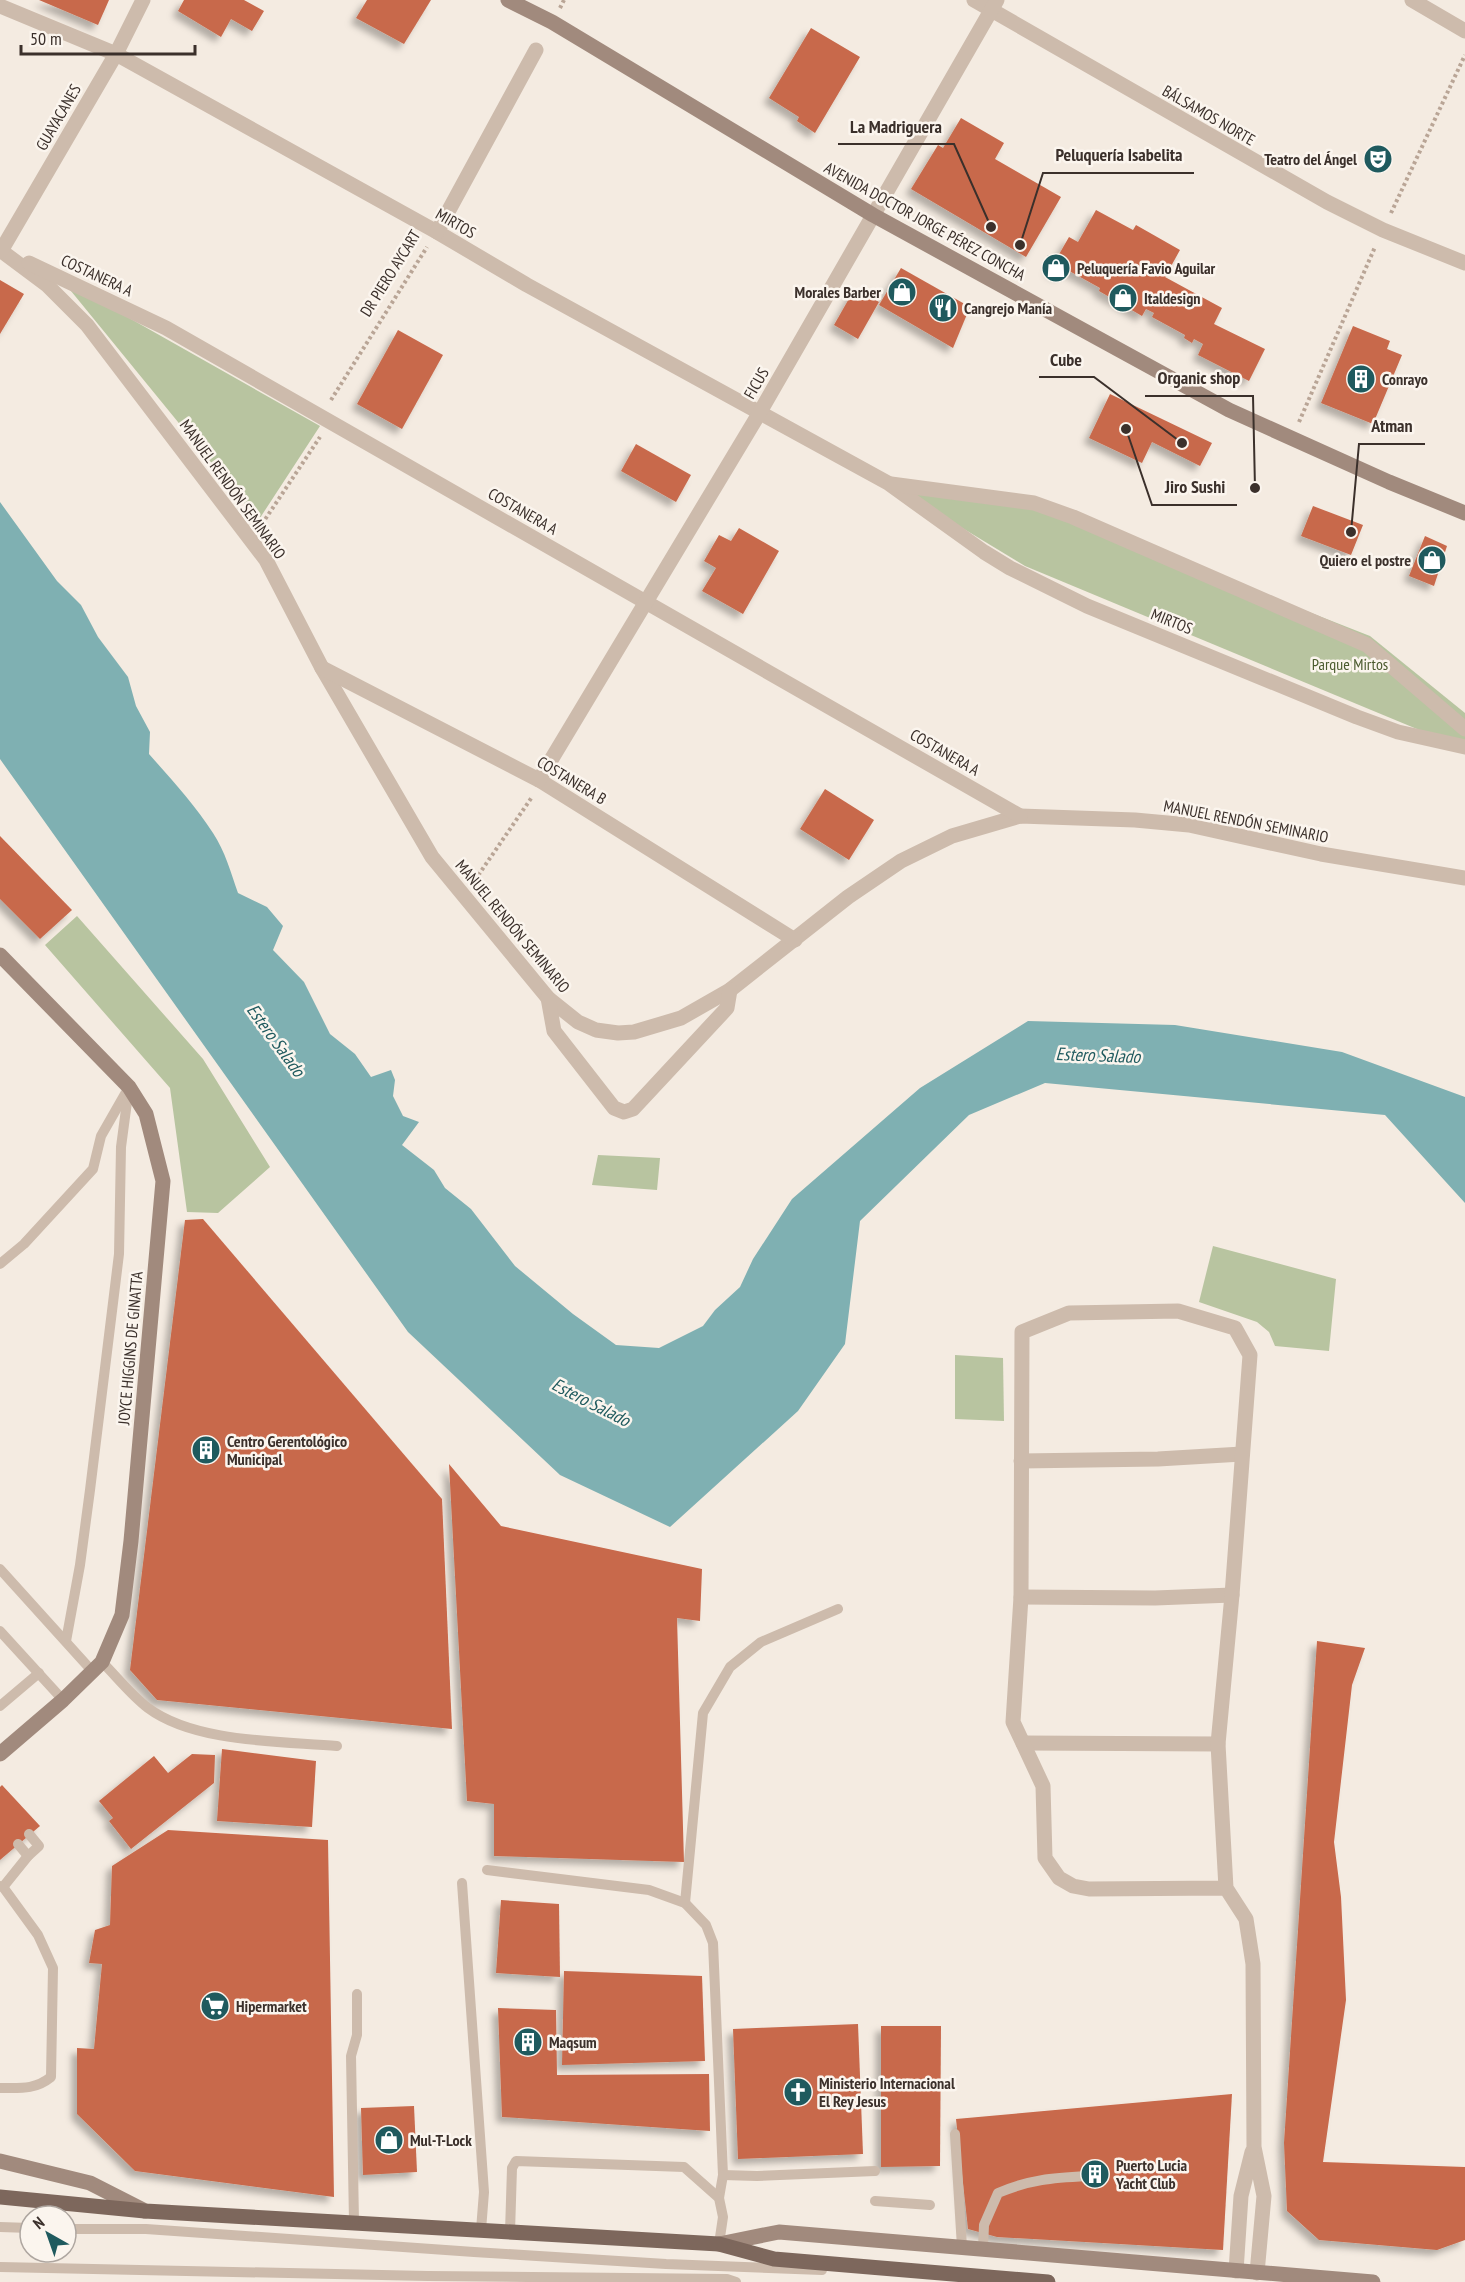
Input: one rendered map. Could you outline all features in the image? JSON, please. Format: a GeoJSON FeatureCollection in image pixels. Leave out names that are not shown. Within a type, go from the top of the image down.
{"type":"FeatureCollection","features":[{"type":"Feature","properties":{"kind":"main road"},"geometry":{"type":"LineString","coordinates":[[0,2197],[145,2211],[719,2244],[774,2259],[882,2270],[1048,2282]]}},
{"type":"Feature","properties":{"kind":"street","name":"GUAYACANES"},"geometry":{"type":"LineString","coordinates":[[1,250],[116,54],[143,0]]}},
{"type":"Feature","properties":{"kind":"street","name":"AVENIDA DOCTOR JORGE PÉREZ CONCHA"},"geometry":{"type":"LineString","coordinates":[[508,0],[552,22],[873,215],[1229,410],[1389,482],[1465,513]]}},
{"type":"Feature","properties":{"kind":"street","name":"BÁLSAMOS NORTE"},"geometry":{"type":"LineString","coordinates":[[974,0],[994,5],[1327,202],[1383,230],[1465,263]]}},
{"type":"Feature","properties":{"kind":"street"},"geometry":{"type":"LineString","coordinates":[[1412,0],[1465,32]]}},
{"type":"Feature","properties":{"kind":"street","name":"FICUS"},"geometry":{"type":"LineString","coordinates":[[539,780],[760,412],[994,5]]}},
{"type":"Feature","properties":{"kind":"street","name":"MIRTOS"},"geometry":{"type":"LineString","coordinates":[[0,6],[116,54],[437,232],[527,285],[888,483],[997,561],[1087,606],[1376,724],[1398,732],[1465,747]]}},
{"type":"Feature","properties":{"kind":"street","name":"DR PIERO AYCART"},"geometry":{"type":"LineString","coordinates":[[437,232],[537,50]]}},
{"type":"Feature","properties":{"kind":"street","name":"COSTANERA A"},"geometry":{"type":"LineString","coordinates":[[1,250],[166,328],[1020,816]]}},
{"type":"Feature","properties":{"kind":"street","name":"MANUEL RENDÓN SEMINARIO"},"geometry":{"type":"LineString","coordinates":[[1,250],[47,285],[87,325],[251,540],[266,560],[322,668],[422,841],[464,897],[548,998],[570,1017],[587,1026],[618,1033],[634,1032],[681,1018],[730,990],[854,892],[901,861],[952,836],[1020,816],[1135,820],[1189,825],[1321,854],[1465,878]]}},
{"type":"Feature","properties":{"kind":"street","name":"MIRTOS"},"geometry":{"type":"LineString","coordinates":[[888,483],[1034,503],[1084,522],[1367,645],[1465,729]]}},
{"type":"Feature","properties":{"kind":"street","name":"COSTANERA B"},"geometry":{"type":"LineString","coordinates":[[322,668],[539,780],[795,940]]}},
{"type":"Feature","properties":{"kind":"street","name":"JOYCE HIGGINS DE GINATTA"},"geometry":{"type":"LineString","coordinates":[[0,955],[129,1088],[146,1114],[164,1181],[131,1541],[122,1615],[97,1667],[63,1700],[0,1754]]}},
{"type":"Feature","properties":{"kind":"street"},"geometry":{"type":"LineString","coordinates":[[548,998],[554,1031],[614,1108],[624,1112],[633,1109],[727,1008],[730,990]]}},
{"type":"Feature","properties":{"kind":"street"},"geometry":{"type":"LineString","coordinates":[[1226,1888],[1089,1889],[1073,1886],[1059,1878],[1045,1858],[1043,1786],[1013,1722],[1020,1597],[1022,1332],[1069,1313],[1178,1311],[1235,1329],[1250,1355],[1218,1744],[1226,1888],[1246,1919],[1253,1964],[1254,2147],[1264,2196],[1257,2273]]}},
{"type":"Feature","properties":{"kind":"street"},"geometry":{"type":"LineString","coordinates":[[1021,1461],[1158,1459],[1242,1454]]}},
{"type":"Feature","properties":{"kind":"street"},"geometry":{"type":"LineString","coordinates":[[1020,1597],[1155,1598],[1232,1595]]}},
{"type":"Feature","properties":{"kind":"street"},"geometry":{"type":"LineString","coordinates":[[1023,1743],[1218,1744]]}},
{"type":"Feature","properties":{"kind":"street"},"geometry":{"type":"LineString","coordinates":[[1236,2271],[1241,2196],[1254,2147]]}},
{"type":"Feature","properties":{"kind":"street"},"geometry":{"type":"LineString","coordinates":[[0,2161],[90,2183],[145,2211]]}},
{"type":"Feature","properties":{"kind":"street"},"geometry":{"type":"LineString","coordinates":[[719,2244],[779,2232],[1373,2282]]}},
{"type":"Feature","properties":{"kind":"lane"},"geometry":{"type":"LineString","coordinates":[[0,1264],[24,1244],[93,1169],[100,1136],[129,1088]]}},
{"type":"Feature","properties":{"kind":"lane"},"geometry":{"type":"LineString","coordinates":[[66,1641],[80,1565],[119,1254],[122,1148],[129,1088]]}},
{"type":"Feature","properties":{"kind":"lane"},"geometry":{"type":"LineString","coordinates":[[0,1569],[66,1641],[161,1716],[197,1731],[337,1746]]}},
{"type":"Feature","properties":{"kind":"lane"},"geometry":{"type":"LineString","coordinates":[[685,1903],[703,1713],[730,1667],[761,1642],[838,1609]]}},
{"type":"Feature","properties":{"kind":"lane"},"geometry":{"type":"LineString","coordinates":[[0,1631],[63,1700]]}},
{"type":"Feature","properties":{"kind":"lane"},"geometry":{"type":"LineString","coordinates":[[0,1706],[39,1673]]}},
{"type":"Feature","properties":{"kind":"lane"},"geometry":{"type":"LineString","coordinates":[[0,2088],[33,2088],[51,2077],[53,1968],[38,1935],[1,1887],[39,1846],[29,1834]]}},
{"type":"Feature","properties":{"kind":"lane"},"geometry":{"type":"LineString","coordinates":[[18,1844],[28,1856]]}},
{"type":"Feature","properties":{"kind":"lane"},"geometry":{"type":"LineString","coordinates":[[487,1870],[649,1890],[685,1903],[706,1925],[713,1943],[723,2175],[719,2198],[723,2217],[719,2244]]}},
{"type":"Feature","properties":{"kind":"lane"},"geometry":{"type":"LineString","coordinates":[[462,1883],[484,2192],[481,2230]]}},
{"type":"Feature","properties":{"kind":"lane"},"geometry":{"type":"LineString","coordinates":[[354,2222],[351,2056],[357,2035],[357,1994]]}},
{"type":"Feature","properties":{"kind":"lane"},"geometry":{"type":"LineString","coordinates":[[955,2133],[962,2247]]}},
{"type":"Feature","properties":{"kind":"lane"},"geometry":{"type":"LineString","coordinates":[[510,2232],[512,2168],[516,2161],[521,2160],[684,2167],[719,2198]]}},
{"type":"Feature","properties":{"kind":"lane"},"geometry":{"type":"LineString","coordinates":[[723,2175],[757,2176],[875,2171]]}},
{"type":"Feature","properties":{"kind":"lane"},"geometry":{"type":"LineString","coordinates":[[983,2249],[984,2225],[998,2193],[1019,2184],[1040,2179],[1089,2176]]}},
{"type":"Feature","properties":{"kind":"lane"},"geometry":{"type":"LineString","coordinates":[[875,2201],[930,2205]]}},
{"type":"Feature","properties":{"kind":"lane"},"geometry":{"type":"LineString","coordinates":[[0,2227],[18,2228]]}},
{"type":"Feature","properties":{"kind":"lane"},"geometry":{"type":"LineString","coordinates":[[78,2229],[146,2229],[666,2264],[843,2271],[882,2270]]}},
{"type":"Feature","properties":{"kind":"lane"},"geometry":{"type":"LineString","coordinates":[[0,2267],[428,2276],[727,2279],[736,2282]]}},
{"type":"Feature","properties":{"kind":"path","name":"DR PIERO AYCART"},"geometry":{"type":"LineString","coordinates":[[251,540],[437,232]]}},
{"type":"Feature","properties":{"kind":"path"},"geometry":{"type":"LineString","coordinates":[[464,897],[536,790],[539,780]]}},
{"type":"Feature","properties":{"kind":"green space"},"geometry":{"type":"Polygon","coordinates":[[[62,280],[320,426],[258,521],[258,520],[62,280]]]}},
{"type":"Feature","properties":{"kind":"green space","name":"Parque Mirtos"},"geometry":{"type":"Polygon","coordinates":[[[888,483],[1039,506],[1370,636],[1465,713],[1465,741],[1441,739],[1025,566],[888,483]]]}},
{"type":"Feature","properties":{"kind":"green space"},"geometry":{"type":"Polygon","coordinates":[[[77,916],[203,1059],[270,1167],[218,1213],[187,1212],[170,1088],[45,945],[77,916]]]}},
{"type":"Feature","properties":{"kind":"green space"},"geometry":{"type":"Polygon","coordinates":[[[598,1155],[660,1158],[657,1190],[592,1185],[598,1155]]]}},
{"type":"Feature","properties":{"kind":"green space"},"geometry":{"type":"Polygon","coordinates":[[[1213,1246],[1336,1279],[1329,1351],[1275,1346],[1269,1332],[1257,1322],[1199,1302],[1213,1246]]]}},
{"type":"Feature","properties":{"kind":"green space"},"geometry":{"type":"Polygon","coordinates":[[[955,1355],[1003,1358],[1004,1421],[955,1419],[955,1355]]]}},
{"type":"Feature","properties":{"kind":"water","name":"Estero Salado"},"geometry":{"type":"Polygon","coordinates":[[[0,502],[57,581],[81,605],[98,637],[128,677],[136,706],[150,732],[149,754],[191,802],[213,833],[238,893],[267,907],[283,926],[273,950],[304,982],[330,1034],[355,1054],[371,1077],[391,1070],[395,1080],[393,1096],[403,1116],[419,1122],[402,1145],[434,1170],[445,1188],[471,1209],[515,1266],[573,1314],[616,1345],[659,1348],[703,1326],[715,1310],[740,1287],[753,1259],[792,1199],[920,1088],[1028,1021],[1175,1025],[1342,1052],[1465,1097],[1465,1203],[1385,1115],[1045,1083],[969,1115],[860,1221],[845,1344],[798,1411],[670,1527],[560,1475],[408,1332],[0,759],[0,502]]]}},
{"type":"Feature","properties":{"kind":"building"},"geometry":{"type":"Polygon","coordinates":[[[39,0],[109,0],[98,25],[39,0]]]}},
{"type":"Feature","properties":{"kind":"building"},"geometry":{"type":"Polygon","coordinates":[[[184,0],[244,0],[264,11],[252,31],[231,19],[221,37],[178,11],[184,0]]]}},
{"type":"Feature","properties":{"kind":"building"},"geometry":{"type":"Polygon","coordinates":[[[367,0],[431,0],[404,44],[356,18],[367,0]]]}},
{"type":"Feature","properties":{"kind":"building"},"geometry":{"type":"Polygon","coordinates":[[[811,28],[860,57],[815,133],[797,121],[799,117],[769,98],[811,28]]]}},
{"type":"Feature","properties":{"kind":"building"},"geometry":{"type":"Polygon","coordinates":[[[961,118],[1004,143],[995,159],[1061,197],[1026,257],[911,189],[938,145],[943,148],[961,118]]]}},
{"type":"Feature","properties":{"kind":"building"},"geometry":{"type":"Polygon","coordinates":[[[1096,210],[1133,230],[1136,225],[1180,250],[1165,277],[1222,308],[1214,324],[1265,349],[1249,381],[1198,355],[1203,344],[1194,339],[1192,343],[1184,338],[1185,335],[1152,317],[1154,313],[1146,309],[1142,316],[1099,291],[1100,288],[1064,268],[1060,275],[1050,270],[1069,237],[1078,242],[1096,210]]]}},
{"type":"Feature","properties":{"kind":"building"},"geometry":{"type":"Polygon","coordinates":[[[901,268],[970,307],[953,348],[879,305],[901,268]]]}},
{"type":"Feature","properties":{"kind":"building"},"geometry":{"type":"Polygon","coordinates":[[[0,280],[24,294],[0,334],[0,280]]]}},
{"type":"Feature","properties":{"kind":"building"},"geometry":{"type":"Polygon","coordinates":[[[855,288],[879,302],[858,339],[834,325],[855,288]]]}},
{"type":"Feature","properties":{"kind":"building","name":"Conrayo"},"geometry":{"type":"Polygon","coordinates":[[[1353,326],[1390,341],[1387,349],[1402,355],[1373,424],[1321,403],[1353,326]]]}},
{"type":"Feature","properties":{"kind":"building"},"geometry":{"type":"Polygon","coordinates":[[[398,330],[443,355],[402,429],[357,404],[398,330]]]}},
{"type":"Feature","properties":{"kind":"building"},"geometry":{"type":"Polygon","coordinates":[[[1110,394],[1212,443],[1200,466],[1152,442],[1142,463],[1089,438],[1110,394]]]}},
{"type":"Feature","properties":{"kind":"building"},"geometry":{"type":"Polygon","coordinates":[[[636,444],[691,475],[676,502],[621,471],[636,444]]]}},
{"type":"Feature","properties":{"kind":"building"},"geometry":{"type":"Polygon","coordinates":[[[1313,506],[1363,525],[1351,555],[1301,536],[1313,506]]]}},
{"type":"Feature","properties":{"kind":"building"},"geometry":{"type":"Polygon","coordinates":[[[739,528],[779,551],[743,614],[702,591],[716,568],[704,561],[719,535],[731,541],[739,528]]]}},
{"type":"Feature","properties":{"kind":"building"},"geometry":{"type":"Polygon","coordinates":[[[1425,536],[1447,546],[1434,586],[1409,576],[1425,536]]]}},
{"type":"Feature","properties":{"kind":"building"},"geometry":{"type":"Polygon","coordinates":[[[825,789],[874,820],[849,860],[800,829],[825,789]]]}},
{"type":"Feature","properties":{"kind":"building"},"geometry":{"type":"Polygon","coordinates":[[[0,836],[72,910],[40,939],[0,899],[0,836]]]}},
{"type":"Feature","properties":{"kind":"building"},"geometry":{"type":"Polygon","coordinates":[[[203,1219],[442,1499],[452,1729],[157,1700],[130,1670],[185,1220],[203,1219]]]}},
{"type":"Feature","properties":{"kind":"building"},"geometry":{"type":"Polygon","coordinates":[[[449,1464],[501,1526],[702,1569],[700,1621],[677,1618],[684,1862],[494,1856],[494,1804],[467,1801],[449,1464]]]}},
{"type":"Feature","properties":{"kind":"building"},"geometry":{"type":"Polygon","coordinates":[[[1317,1641],[1365,1648],[1352,1685],[1334,1842],[1341,1897],[1346,2000],[1323,2162],[1465,2167],[1465,2240],[1437,2250],[1319,2240],[1287,2211],[1284,2143],[1317,1641]]]}},
{"type":"Feature","properties":{"kind":"building"},"geometry":{"type":"Polygon","coordinates":[[[222,1749],[316,1761],[312,1827],[217,1821],[222,1749]]]}},
{"type":"Feature","properties":{"kind":"building"},"geometry":{"type":"Polygon","coordinates":[[[192,1754],[215,1755],[214,1783],[131,1849],[109,1821],[113,1818],[99,1801],[154,1756],[168,1773],[192,1754]]]}},
{"type":"Feature","properties":{"kind":"building"},"geometry":{"type":"Polygon","coordinates":[[[2,1785],[40,1826],[0,1860],[0,1787],[2,1785]]]}},
{"type":"Feature","properties":{"kind":"building","name":"Hipermarket"},"geometry":{"type":"Polygon","coordinates":[[[168,1830],[328,1840],[334,2197],[135,2171],[77,2114],[77,2048],[94,2049],[102,1964],[89,1963],[95,1930],[110,1925],[112,1866],[168,1830]]]}},
{"type":"Feature","properties":{"kind":"building"},"geometry":{"type":"Polygon","coordinates":[[[501,1900],[559,1904],[560,1977],[496,1973],[501,1900]]]}},
{"type":"Feature","properties":{"kind":"building"},"geometry":{"type":"Polygon","coordinates":[[[564,1971],[702,1976],[705,2061],[562,2065],[564,1971]]]}},
{"type":"Feature","properties":{"kind":"building","name":"Maqsum"},"geometry":{"type":"Polygon","coordinates":[[[498,2008],[556,2010],[557,2075],[709,2074],[710,2131],[502,2117],[498,2008]]]}},
{"type":"Feature","properties":{"kind":"building","name":"Ministerio Internacional El Rey Jesus"},"geometry":{"type":"Polygon","coordinates":[[[858,2024],[863,2154],[738,2159],[733,2029],[858,2024]]]}},
{"type":"Feature","properties":{"kind":"building"},"geometry":{"type":"Polygon","coordinates":[[[881,2026],[941,2026],[940,2166],[881,2167],[881,2026]]]}},
{"type":"Feature","properties":{"kind":"building","name":"Puerto Lucia Yacht Club"},"geometry":{"type":"Polygon","coordinates":[[[1232,2094],[1223,2250],[997,2237],[968,2229],[956,2119],[1232,2094]]]}},
{"type":"Feature","properties":{"kind":"building","name":"Mul-T-Lock"},"geometry":{"type":"Polygon","coordinates":[[[414,2106],[417,2172],[363,2175],[361,2108],[414,2106]]]}},
{"type":"Feature","properties":{"kind":"place","name":"Teatro del Ángel"},"geometry":{"type":"Point","coordinates":[1378,159]}},
{"type":"Feature","properties":{"kind":"place","name":"La Madriguera"},"geometry":{"type":"Point","coordinates":[991,227]}},
{"type":"Feature","properties":{"kind":"place","name":"Peluquería Isabelita"},"geometry":{"type":"Point","coordinates":[1020,245]}},
{"type":"Feature","properties":{"kind":"place","name":"Peluquería Favio Aguilar"},"geometry":{"type":"Point","coordinates":[1056,268]}},
{"type":"Feature","properties":{"kind":"place","name":"Morales Barber"},"geometry":{"type":"Point","coordinates":[902,292]}},
{"type":"Feature","properties":{"kind":"place","name":"Italdesign"},"geometry":{"type":"Point","coordinates":[1123,298]}},
{"type":"Feature","properties":{"kind":"place","name":"Cangrejo Manía"},"geometry":{"type":"Point","coordinates":[943,308]}},
{"type":"Feature","properties":{"kind":"place","name":"Conrayo"},"geometry":{"type":"Point","coordinates":[1361,379]}},
{"type":"Feature","properties":{"kind":"place","name":"Jiro Sushi"},"geometry":{"type":"Point","coordinates":[1126,429]}},
{"type":"Feature","properties":{"kind":"place","name":"Cube"},"geometry":{"type":"Point","coordinates":[1182,443]}},
{"type":"Feature","properties":{"kind":"place","name":"Organic shop"},"geometry":{"type":"Point","coordinates":[1255,488]}},
{"type":"Feature","properties":{"kind":"place","name":"Atman"},"geometry":{"type":"Point","coordinates":[1351,532]}},
{"type":"Feature","properties":{"kind":"place","name":"Quiero el postre"},"geometry":{"type":"Point","coordinates":[1432,560]}},
{"type":"Feature","properties":{"kind":"place","name":"Centro Gerentológico Municipal"},"geometry":{"type":"Point","coordinates":[206,1450]}},
{"type":"Feature","properties":{"kind":"place","name":"Hipermarket"},"geometry":{"type":"Point","coordinates":[215,2006]}},
{"type":"Feature","properties":{"kind":"place","name":"Maqsum"},"geometry":{"type":"Point","coordinates":[528,2042]}},
{"type":"Feature","properties":{"kind":"place","name":"Ministerio Internacional El Rey Jesus"},"geometry":{"type":"Point","coordinates":[798,2092]}},
{"type":"Feature","properties":{"kind":"place","name":"Mul-T-Lock"},"geometry":{"type":"Point","coordinates":[389,2140]}},
{"type":"Feature","properties":{"kind":"place","name":"Puerto Lucia Yacht Club"},"geometry":{"type":"Point","coordinates":[1095,2174]}}]}
